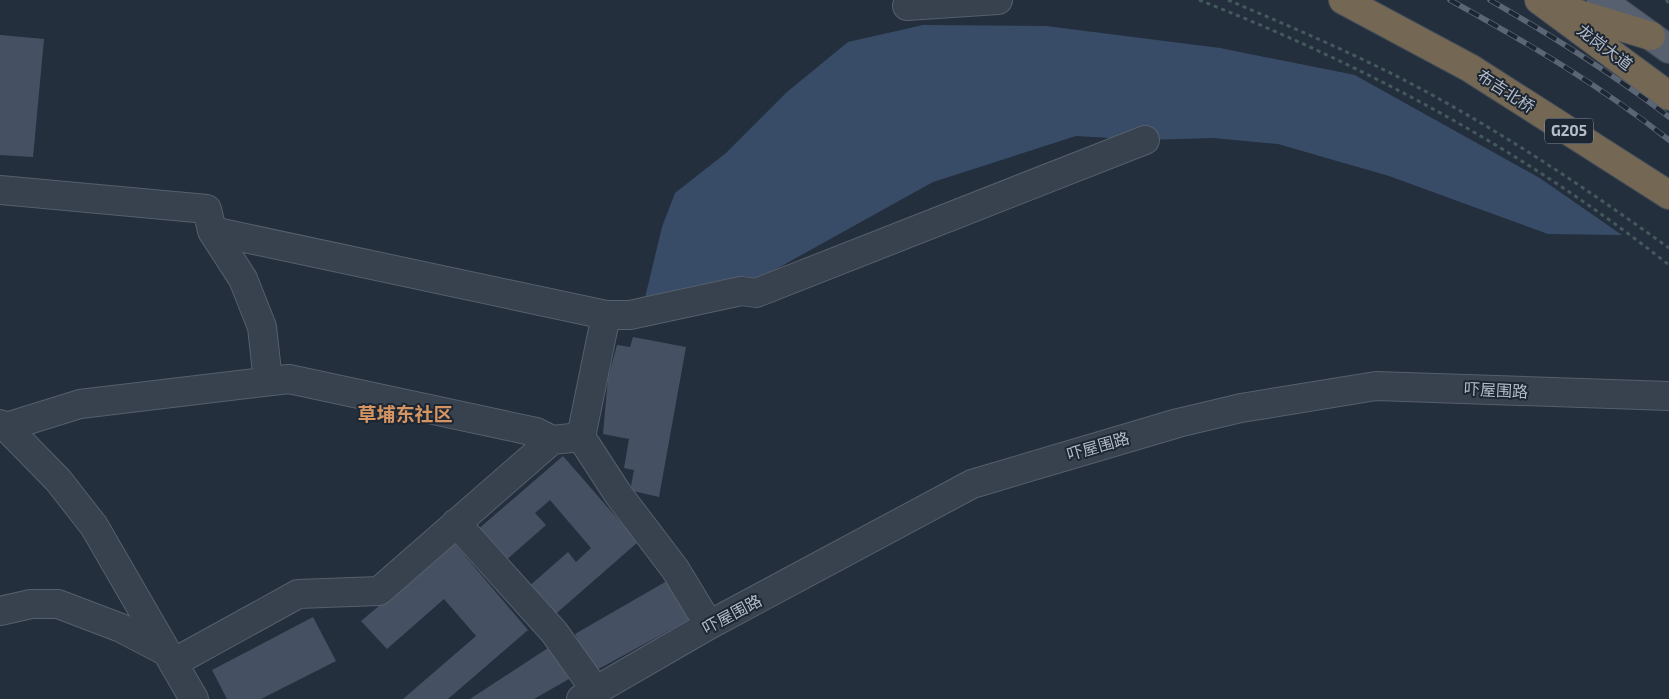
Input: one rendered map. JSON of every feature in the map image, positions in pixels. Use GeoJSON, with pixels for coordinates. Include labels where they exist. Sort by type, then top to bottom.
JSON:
{"type":"FeatureCollection","features":[{"type":"Feature","properties":{"kind":"highway","name":"布吉北桥"},"geometry":{"type":"LineString","coordinates":[[1343,0],[1470,68],[1669,195]]}},
{"type":"Feature","properties":{"kind":"highway"},"geometry":{"type":"LineString","coordinates":[[1544,2],[1660,43]]}},
{"type":"Feature","properties":{"kind":"highway","name":"龙岗大道"},"geometry":{"type":"LineString","coordinates":[[1544,2],[1669,96]]}},
{"type":"Feature","properties":{"kind":"main road"},"geometry":{"type":"LineString","coordinates":[[1601,0],[1660,43]]}},
{"type":"Feature","properties":{"kind":"street"},"geometry":{"type":"LineString","coordinates":[[907,6],[998,0]]}},
{"type":"Feature","properties":{"kind":"street"},"geometry":{"type":"LineString","coordinates":[[212,231],[606,315],[630,315],[741,291],[756,293],[1146,140]]}},
{"type":"Feature","properties":{"kind":"street"},"geometry":{"type":"LineString","coordinates":[[0,190],[207,209],[212,231],[243,279],[262,326],[268,381]]}},
{"type":"Feature","properties":{"kind":"street"},"geometry":{"type":"LineString","coordinates":[[606,315],[581,437],[618,494],[675,569],[709,625]]}},
{"type":"Feature","properties":{"kind":"street"},"geometry":{"type":"LineString","coordinates":[[194,699],[94,526],[58,480],[3,425],[80,404],[289,379],[536,432],[552,440],[581,437]]}},
{"type":"Feature","properties":{"kind":"street","name":"吓屋围路"},"geometry":{"type":"LineString","coordinates":[[588,695],[709,625],[972,484],[1178,423],[1241,408],[1376,386],[1669,396]]}},
{"type":"Feature","properties":{"kind":"street"},"geometry":{"type":"LineString","coordinates":[[169,657],[298,594],[379,591],[552,440]]}},
{"type":"Feature","properties":{"kind":"street"},"geometry":{"type":"LineString","coordinates":[[456,523],[554,632],[588,695]]}},
{"type":"Feature","properties":{"kind":"street"},"geometry":{"type":"LineString","coordinates":[[0,611],[31,604],[58,604],[121,628],[169,657]]}},
{"type":"Feature","properties":{"kind":"path"},"geometry":{"type":"LineString","coordinates":[[1199,0],[1306,45],[1494,144],[1626,232],[1669,265]]}},
{"type":"Feature","properties":{"kind":"path"},"geometry":{"type":"LineString","coordinates":[[1228,0],[1356,56],[1450,105],[1572,180],[1669,248]]}},
{"type":"Feature","properties":{"kind":"water"},"geometry":{"type":"Polygon","coordinates":[[[923,25],[1046,26],[1220,48],[1355,75],[1540,178],[1622,235],[1548,234],[1389,176],[1278,144],[1213,138],[1145,140],[1076,136],[933,182],[769,273],[695,297],[645,298],[662,227],[675,193],[726,153],[787,92],[848,42],[923,25]]]}},
{"type":"Feature","properties":{"kind":"pier"},"geometry":{"type":"Polygon","coordinates":[[[1355,75],[1361,75],[1422,108],[1541,176],[1623,233],[1624,236],[1540,178],[1355,75]]]}},
{"type":"Feature","properties":{"kind":"building"},"geometry":{"type":"Polygon","coordinates":[[[0,35],[44,39],[33,157],[0,155],[0,35]]]}},
{"type":"Feature","properties":{"kind":"building"},"geometry":{"type":"Polygon","coordinates":[[[633,337],[686,347],[659,497],[633,491],[631,486],[634,470],[624,468],[629,439],[603,434],[608,378],[617,345],[630,347],[633,337]]]}},
{"type":"Feature","properties":{"kind":"building"},"geometry":{"type":"Polygon","coordinates":[[[563,456],[638,542],[551,618],[526,589],[568,552],[576,562],[591,548],[550,500],[535,513],[546,525],[503,563],[476,531],[563,456]]]}},
{"type":"Feature","properties":{"kind":"building"},"geometry":{"type":"Polygon","coordinates":[[[454,543],[528,630],[448,699],[403,699],[476,636],[444,599],[387,649],[361,621],[454,543]]]}},
{"type":"Feature","properties":{"kind":"building"},"geometry":{"type":"Polygon","coordinates":[[[672,578],[694,617],[593,672],[575,634],[672,578]]]}},
{"type":"Feature","properties":{"kind":"building"},"geometry":{"type":"Polygon","coordinates":[[[313,617],[336,661],[261,699],[227,699],[212,670],[313,617]]]}},
{"type":"Feature","properties":{"kind":"building"},"geometry":{"type":"Polygon","coordinates":[[[551,646],[569,679],[534,699],[470,699],[551,646]]]}},
{"type":"Feature","properties":{"kind":"railway"},"geometry":{"type":"LineString","coordinates":[[1450,0],[1507,32],[1590,83],[1669,140]]}},
{"type":"Feature","properties":{"kind":"railway"},"geometry":{"type":"LineString","coordinates":[[1490,0],[1626,85],[1669,117]]}},
{"type":"Feature","properties":{"kind":"district","name":"草埔东社区"},"geometry":{"type":"Point","coordinates":[405,414]}}]}
